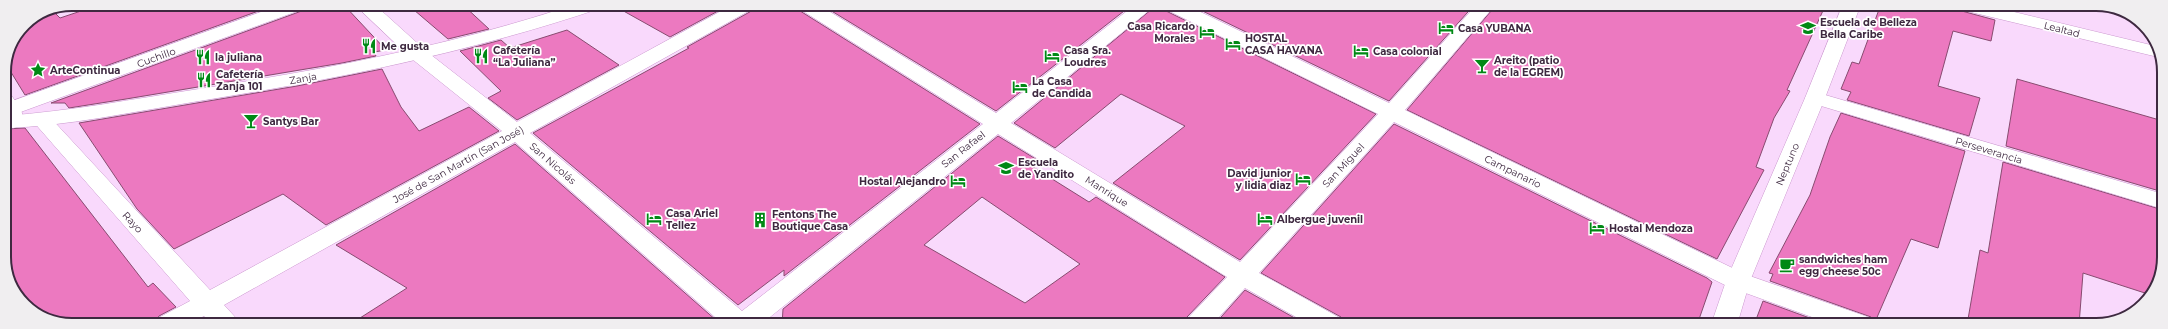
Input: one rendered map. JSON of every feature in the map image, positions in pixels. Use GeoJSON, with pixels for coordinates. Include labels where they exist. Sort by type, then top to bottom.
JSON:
{"type":"FeatureCollection","features":[{"type":"Feature","properties":{"kind":"street","name":"Cuchillo"},"geometry":{"type":"LineString","coordinates":[[11,112],[281,11]]}},
{"type":"Feature","properties":{"kind":"street","name":"San Nicolás"},"geometry":{"type":"LineString","coordinates":[[371,11],[419,55],[516,132],[734,318]]}},
{"type":"Feature","properties":{"kind":"street","name":"Zanja"},"geometry":{"type":"LineString","coordinates":[[11,114],[41,119],[279,82],[419,55],[540,23],[575,11]]}},
{"type":"Feature","properties":{"kind":"street","name":"José de San Martín (San José)"},"geometry":{"type":"LineString","coordinates":[[180,318],[735,11]]}},
{"type":"Feature","properties":{"kind":"street","name":"Manrique"},"geometry":{"type":"LineString","coordinates":[[815,11],[1242,275],[1319,318]]}},
{"type":"Feature","properties":{"kind":"street","name":"San Rafael"},"geometry":{"type":"LineString","coordinates":[[751,318],[1139,11]]}},
{"type":"Feature","properties":{"kind":"street","name":"Campanario"},"geometry":{"type":"LineString","coordinates":[[1183,11],[1738,281],[1842,318]]}},
{"type":"Feature","properties":{"kind":"street","name":"San Miguel"},"geometry":{"type":"LineString","coordinates":[[1203,318],[1392,112],[1481,11]]}},
{"type":"Feature","properties":{"kind":"street","name":"Neptuno"},"geometry":{"type":"LineString","coordinates":[[1726,318],[1738,281],[1815,98],[1849,11]]}},
{"type":"Feature","properties":{"kind":"street","name":"Lealtad"},"geometry":{"type":"LineString","coordinates":[[1992,11],[2153,52]]}},
{"type":"Feature","properties":{"kind":"street","name":"Perseverancia"},"geometry":{"type":"LineString","coordinates":[[1815,98],[2157,200]]}},
{"type":"Feature","properties":{"kind":"street","name":"Rayo"},"geometry":{"type":"LineString","coordinates":[[41,119],[205,304],[220,318]]}},
{"type":"Feature","properties":{"kind":"building"},"geometry":{"type":"Polygon","coordinates":[[[81,11],[259,11],[25,95],[11,72],[12,60],[21,38],[38,21],[56,14],[60,18],[81,11]]]}},
{"type":"Feature","properties":{"kind":"building"},"geometry":{"type":"Polygon","coordinates":[[[302,11],[350,11],[386,50],[374,52],[376,56],[342,63],[126,99],[69,108],[65,103],[51,103],[302,11]]]}},
{"type":"Feature","properties":{"kind":"building"},"geometry":{"type":"Polygon","coordinates":[[[415,11],[470,11],[489,29],[448,39],[415,11]]]}},
{"type":"Feature","properties":{"kind":"building"},"geometry":{"type":"Polygon","coordinates":[[[624,11],[718,11],[670,37],[624,11]]]}},
{"type":"Feature","properties":{"kind":"building"},"geometry":{"type":"Polygon","coordinates":[[[751,11],[800,11],[980,124],[784,276],[784,270],[738,305],[533,133],[689,48],[687,47],[751,11]]]}},
{"type":"Feature","properties":{"kind":"building"},"geometry":{"type":"Polygon","coordinates":[[[832,11],[1124,11],[996,111],[832,11]]]}},
{"type":"Feature","properties":{"kind":"building"},"geometry":{"type":"Polygon","coordinates":[[[1150,11],[1166,11],[1376,114],[1240,260],[1113,183],[1185,126],[1121,94],[1055,148],[1014,123],[1150,11]]]}},
{"type":"Feature","properties":{"kind":"building"},"geometry":{"type":"Polygon","coordinates":[[[1203,11],[1469,11],[1389,101],[1203,11]]]}},
{"type":"Feature","properties":{"kind":"building"},"geometry":{"type":"Polygon","coordinates":[[[1491,11],[1823,11],[1787,90],[1790,91],[1774,118],[1756,167],[1764,170],[1717,259],[1407,110],[1491,11]]]}},
{"type":"Feature","properties":{"kind":"building"},"geometry":{"type":"Polygon","coordinates":[[[1878,11],[1962,11],[1995,20],[1991,41],[1953,31],[1938,86],[1980,98],[1969,136],[1847,100],[1851,92],[1841,89],[1852,62],[1859,64],[1878,11]]]}},
{"type":"Feature","properties":{"kind":"building"},"geometry":{"type":"Polygon","coordinates":[[[567,30],[619,65],[517,120],[488,98],[501,91],[460,51],[501,40],[510,48],[567,30]]]}},
{"type":"Feature","properties":{"kind":"building"},"geometry":{"type":"Polygon","coordinates":[[[382,69],[401,107],[419,131],[469,107],[499,131],[326,225],[283,194],[174,249],[137,209],[79,123],[297,86],[382,69]]]}},
{"type":"Feature","properties":{"kind":"building"},"geometry":{"type":"Polygon","coordinates":[[[2017,79],[2157,119],[2157,190],[2006,146],[2017,79]]]}},
{"type":"Feature","properties":{"kind":"building"},"geometry":{"type":"Polygon","coordinates":[[[1841,113],[1965,151],[1938,248],[1911,239],[1877,318],[1872,318],[1770,281],[1773,274],[1769,273],[1810,195],[1830,137],[1841,113]]]}},
{"type":"Feature","properties":{"kind":"building"},"geometry":{"type":"Polygon","coordinates":[[[1394,124],[1707,278],[1712,282],[1699,318],[1342,318],[1261,273],[1394,124]]]}},
{"type":"Feature","properties":{"kind":"building"},"geometry":{"type":"Polygon","coordinates":[[[25,128],[148,287],[153,283],[176,307],[158,318],[72,318],[57,316],[45,312],[29,300],[19,287],[12,269],[11,129],[25,128]]]}},
{"type":"Feature","properties":{"kind":"building"},"geometry":{"type":"Polygon","coordinates":[[[998,136],[1039,161],[1033,167],[1089,202],[1096,197],[1225,277],[1186,318],[782,318],[783,309],[998,136]],[[982,197],[924,245],[1025,303],[1080,264],[982,197]]]}},
{"type":"Feature","properties":{"kind":"building"},"geometry":{"type":"Polygon","coordinates":[[[515,144],[714,318],[360,318],[407,288],[336,245],[515,144]]]}},
{"type":"Feature","properties":{"kind":"building"},"geometry":{"type":"Polygon","coordinates":[[[2003,162],[2157,208],[2157,257],[2154,276],[2149,287],[2145,293],[2083,273],[2080,318],[1968,318],[1980,250],[1988,253],[2003,162]]]}},
{"type":"Feature","properties":{"kind":"building"},"geometry":{"type":"Polygon","coordinates":[[[1245,290],[1295,318],[1220,318],[1245,290]]]}},
{"type":"Feature","properties":{"kind":"building"},"geometry":{"type":"Polygon","coordinates":[[[1763,301],[1810,318],[1757,318],[1763,301]]]}},
{"type":"Feature","properties":{"kind":"place","name":"Casa YUBANA"},"geometry":{"type":"Point","coordinates":[1446,28]}},
{"type":"Feature","properties":{"kind":"place","name":"Escuela de Belleza Bella Caribe"},"geometry":{"type":"Point","coordinates":[1808,28]}},
{"type":"Feature","properties":{"kind":"place","name":"Casa Ricardo Morales"},"geometry":{"type":"Point","coordinates":[1207,32]}},
{"type":"Feature","properties":{"kind":"place","name":"HOSTAL CASA HAVANA"},"geometry":{"type":"Point","coordinates":[1233,44]}},
{"type":"Feature","properties":{"kind":"place","name":"Me gusta"},"geometry":{"type":"Point","coordinates":[369,46]}},
{"type":"Feature","properties":{"kind":"place","name":"Casa colonial"},"geometry":{"type":"Point","coordinates":[1361,51]}},
{"type":"Feature","properties":{"kind":"place","name":"Cafetería “La Juliana”"},"geometry":{"type":"Point","coordinates":[481,56]}},
{"type":"Feature","properties":{"kind":"place","name":"Casa Sra. Loudres"},"geometry":{"type":"Point","coordinates":[1052,56]}},
{"type":"Feature","properties":{"kind":"place","name":"la juliana"},"geometry":{"type":"Point","coordinates":[203,57]}},
{"type":"Feature","properties":{"kind":"place","name":"Areito (patio de la EGREM)"},"geometry":{"type":"Point","coordinates":[1482,66]}},
{"type":"Feature","properties":{"kind":"place","name":"ArteContinua"},"geometry":{"type":"Point","coordinates":[38,70]}},
{"type":"Feature","properties":{"kind":"place","name":"Cafetería Zanja 101"},"geometry":{"type":"Point","coordinates":[204,80]}},
{"type":"Feature","properties":{"kind":"place","name":"La Casa de Candida"},"geometry":{"type":"Point","coordinates":[1020,87]}},
{"type":"Feature","properties":{"kind":"place","name":"Santys Bar"},"geometry":{"type":"Point","coordinates":[251,121]}},
{"type":"Feature","properties":{"kind":"place","name":"Escuela de Yandito"},"geometry":{"type":"Point","coordinates":[1006,168]}},
{"type":"Feature","properties":{"kind":"place","name":"David junior y lidia diaz"},"geometry":{"type":"Point","coordinates":[1303,179]}},
{"type":"Feature","properties":{"kind":"place","name":"Hostal Alejandro"},"geometry":{"type":"Point","coordinates":[958,181]}},
{"type":"Feature","properties":{"kind":"place","name":"Casa Ariel Tellez"},"geometry":{"type":"Point","coordinates":[654,219]}},
{"type":"Feature","properties":{"kind":"place","name":"Albergue juvenil"},"geometry":{"type":"Point","coordinates":[1265,219]}},
{"type":"Feature","properties":{"kind":"place","name":"Fentons The Boutique Casa"},"geometry":{"type":"Point","coordinates":[760,220]}},
{"type":"Feature","properties":{"kind":"place","name":"Hostal Mendoza"},"geometry":{"type":"Point","coordinates":[1597,228]}},
{"type":"Feature","properties":{"kind":"place","name":"sandwiches ham egg cheese 50c"},"geometry":{"type":"Point","coordinates":[1787,265]}}]}
